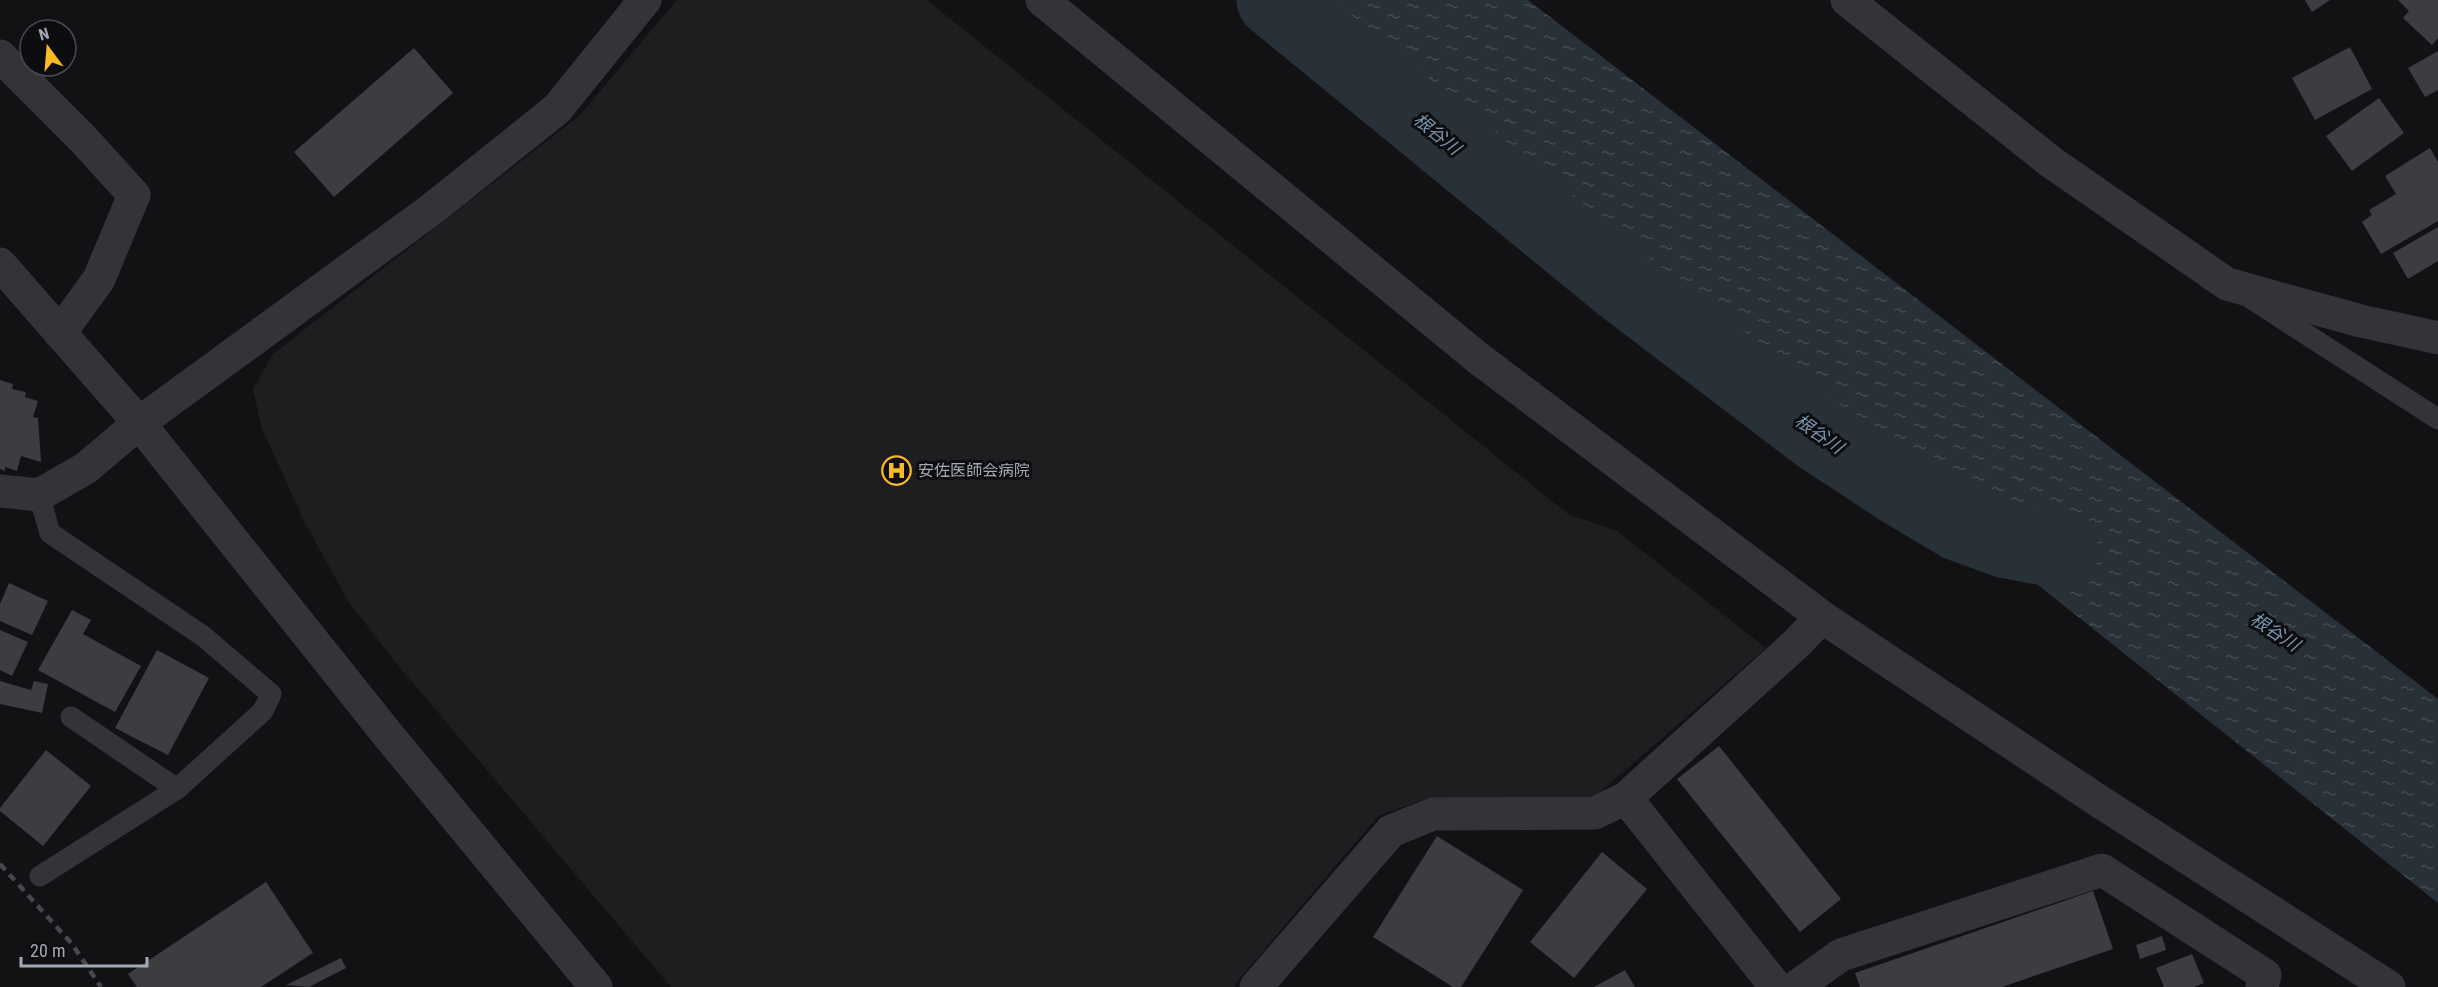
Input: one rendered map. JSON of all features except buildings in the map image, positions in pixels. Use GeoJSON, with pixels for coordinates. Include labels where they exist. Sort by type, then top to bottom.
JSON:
{"type":"FeatureCollection","features":[{"type":"Feature","properties":{"kind":"street"},"geometry":{"type":"LineString","coordinates":[[0,491],[39,495],[86,468],[139,423],[432,208],[557,109],[645,0]]}},
{"type":"Feature","properties":{"kind":"street"},"geometry":{"type":"LineString","coordinates":[[1042,0],[1478,358],[1822,617],[2105,805],[2389,987]]}},
{"type":"Feature","properties":{"kind":"street"},"geometry":{"type":"LineString","coordinates":[[1847,0],[2051,162],[2227,284],[2361,321],[2438,338]]}},
{"type":"Feature","properties":{"kind":"street"},"geometry":{"type":"LineString","coordinates":[[0,56],[83,139],[134,195],[99,279],[60,333]]}},
{"type":"Feature","properties":{"kind":"street"},"geometry":{"type":"LineString","coordinates":[[0,264],[139,423],[387,735],[596,987]]}},
{"type":"Feature","properties":{"kind":"street"},"geometry":{"type":"LineString","coordinates":[[1256,987],[1391,831],[1433,814],[1595,813],[1626,798],[1796,644],[1822,617]]}},
{"type":"Feature","properties":{"kind":"street"},"geometry":{"type":"LineString","coordinates":[[1626,798],[1776,987]]}},
{"type":"Feature","properties":{"kind":"street"},"geometry":{"type":"LineString","coordinates":[[1796,987],[1841,956],[2102,870],[2265,975],[2262,987]]}},
{"type":"Feature","properties":{"kind":"lane"},"geometry":{"type":"LineString","coordinates":[[2227,284],[2438,419]]}},
{"type":"Feature","properties":{"kind":"lane"},"geometry":{"type":"LineString","coordinates":[[39,495],[50,533],[203,636],[271,694],[263,711],[177,789],[40,876]]}},
{"type":"Feature","properties":{"kind":"lane"},"geometry":{"type":"LineString","coordinates":[[71,717],[177,789]]}},
{"type":"Feature","properties":{"kind":"shaded area","name":"安佐医師会病院"},"geometry":{"type":"Polygon","coordinates":[[[677,0],[927,0],[1568,514],[1617,531],[1766,648],[1592,799],[1428,798],[1378,816],[1235,987],[671,987],[396,663],[348,601],[304,521],[261,426],[253,389],[273,354],[579,116],[677,0]]]}},
{"type":"Feature","properties":{"kind":"water"},"geometry":{"type":"Polygon","coordinates":[[[1302,0],[1528,0],[2438,699],[2438,903],[1302,0]]]}},
{"type":"Feature","properties":{"kind":"waterway","name":"根谷川"},"geometry":{"type":"LineString","coordinates":[[1274,0],[1623,286],[1819,435],[1901,489],[1960,524],[2007,541],[2061,551]]}},
{"type":"Feature","properties":{"kind":"railway"},"geometry":{"type":"LineString","coordinates":[[0,864],[72,944],[101,987]]}},
{"type":"Feature","properties":{"kind":"place","name":"安佐医師会病院"},"geometry":{"type":"Point","coordinates":[897,470]}}]}
